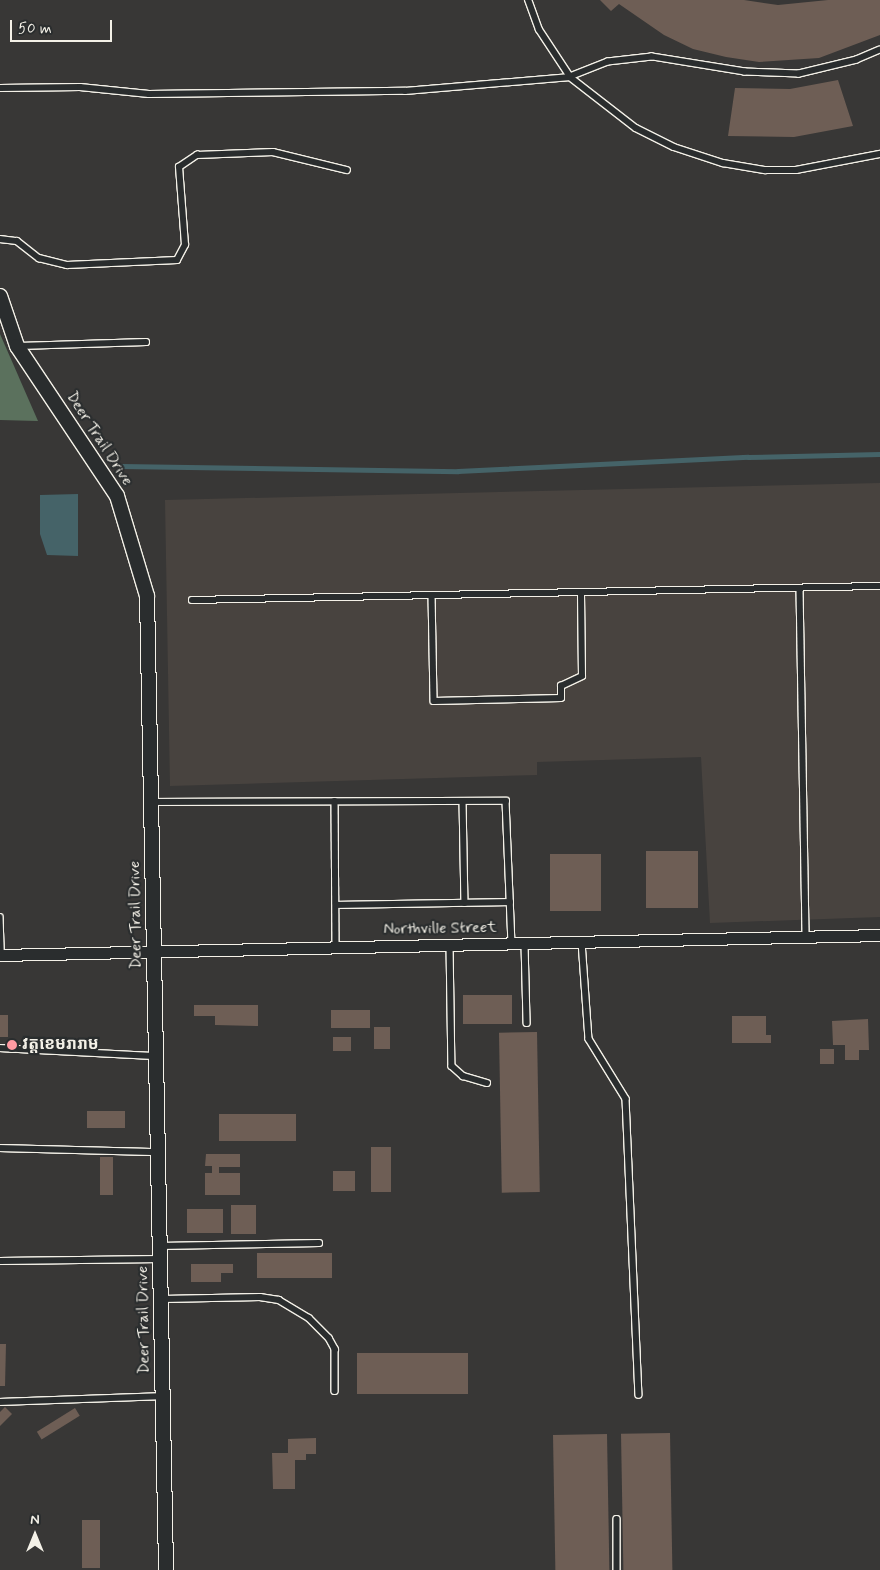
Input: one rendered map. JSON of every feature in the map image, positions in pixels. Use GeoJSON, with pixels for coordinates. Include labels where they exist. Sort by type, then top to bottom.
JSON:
{"type":"FeatureCollection","features":[{"type":"Feature","properties":{"kind":"street","name":"Deer Trail Drive"},"geometry":{"type":"LineString","coordinates":[[0,296],[17,346],[117,496],[147,596],[155,953],[155,1056],[160,1152],[160,1252],[163,1299],[166,1570]]}},
{"type":"Feature","properties":{"kind":"street","name":"Northville Street"},"geometry":{"type":"LineString","coordinates":[[1,955],[155,953],[880,935]]}},
{"type":"Feature","properties":{"kind":"lane"},"geometry":{"type":"LineString","coordinates":[[528,0],[539,30],[570,77],[636,128],[674,147],[723,163],[765,170],[796,170],[845,163],[880,154]]}},
{"type":"Feature","properties":{"kind":"lane"},"geometry":{"type":"LineString","coordinates":[[0,88],[80,88],[149,94],[405,91],[570,77],[608,62],[652,56],[745,72],[799,74],[858,60],[880,50]]}},
{"type":"Feature","properties":{"kind":"lane"},"geometry":{"type":"LineString","coordinates":[[0,239],[17,241],[39,258],[67,265],[177,260],[185,245],[179,167],[197,154],[274,152],[347,170]]}},
{"type":"Feature","properties":{"kind":"lane"},"geometry":{"type":"LineString","coordinates":[[17,346],[146,342]]}},
{"type":"Feature","properties":{"kind":"lane"},"geometry":{"type":"LineString","coordinates":[[192,600],[800,590],[880,586]]}},
{"type":"Feature","properties":{"kind":"lane"},"geometry":{"type":"LineString","coordinates":[[800,590],[806,936]]}},
{"type":"Feature","properties":{"kind":"lane"},"geometry":{"type":"LineString","coordinates":[[432,595],[434,701],[561,698],[561,686],[582,676],[580,594]]}},
{"type":"Feature","properties":{"kind":"lane"},"geometry":{"type":"LineString","coordinates":[[335,801],[336,948]]}},
{"type":"Feature","properties":{"kind":"lane"},"geometry":{"type":"LineString","coordinates":[[463,801],[466,903]]}},
{"type":"Feature","properties":{"kind":"lane"},"geometry":{"type":"LineString","coordinates":[[152,802],[506,801],[512,944]]}},
{"type":"Feature","properties":{"kind":"lane"},"geometry":{"type":"LineString","coordinates":[[336,905],[510,902]]}},
{"type":"Feature","properties":{"kind":"lane"},"geometry":{"type":"LineString","coordinates":[[0,917],[1,955]]}},
{"type":"Feature","properties":{"kind":"lane"},"geometry":{"type":"LineString","coordinates":[[582,942],[589,1039],[626,1099],[639,1395]]}},
{"type":"Feature","properties":{"kind":"lane"},"geometry":{"type":"LineString","coordinates":[[525,944],[527,1023]]}},
{"type":"Feature","properties":{"kind":"lane"},"geometry":{"type":"LineString","coordinates":[[450,945],[452,1066],[463,1076],[487,1083]]}},
{"type":"Feature","properties":{"kind":"lane"},"geometry":{"type":"LineString","coordinates":[[0,1048],[155,1056]]}},
{"type":"Feature","properties":{"kind":"lane"},"geometry":{"type":"LineString","coordinates":[[0,1148],[160,1152]]}},
{"type":"Feature","properties":{"kind":"lane"},"geometry":{"type":"LineString","coordinates":[[0,1261],[319,1243]]}},
{"type":"Feature","properties":{"kind":"lane"},"geometry":{"type":"LineString","coordinates":[[163,1299],[260,1297],[279,1300],[308,1318],[329,1338],[336,1349],[336,1390]]}},
{"type":"Feature","properties":{"kind":"lane"},"geometry":{"type":"LineString","coordinates":[[0,1402],[163,1396]]}},
{"type":"Feature","properties":{"kind":"lane"},"geometry":{"type":"LineString","coordinates":[[617,1519],[617,1570]]}},
{"type":"Feature","properties":{"kind":"shaded area"},"geometry":{"type":"Polygon","coordinates":[[[880,483],[880,917],[710,923],[701,757],[537,762],[537,775],[170,786],[165,500],[880,483]]]}},
{"type":"Feature","properties":{"kind":"green space"},"geometry":{"type":"Polygon","coordinates":[[[0,334],[38,421],[0,420],[0,334]]]}},
{"type":"Feature","properties":{"kind":"water"},"geometry":{"type":"Polygon","coordinates":[[[78,494],[78,556],[47,555],[40,534],[40,495],[78,494]]]}},
{"type":"Feature","properties":{"kind":"building"},"geometry":{"type":"Polygon","coordinates":[[[600,0],[744,0],[778,5],[828,0],[880,0],[880,35],[819,58],[759,62],[693,49],[664,35],[619,4],[611,11],[600,0]]]}},
{"type":"Feature","properties":{"kind":"building"},"geometry":{"type":"Polygon","coordinates":[[[838,80],[853,126],[794,137],[728,136],[735,88],[790,89],[838,80]]]}},
{"type":"Feature","properties":{"kind":"building"},"geometry":{"type":"Polygon","coordinates":[[[646,851],[698,851],[698,908],[646,908],[646,851]]]}},
{"type":"Feature","properties":{"kind":"building"},"geometry":{"type":"Polygon","coordinates":[[[550,854],[601,854],[601,911],[550,911],[550,854]]]}},
{"type":"Feature","properties":{"kind":"building"},"geometry":{"type":"Polygon","coordinates":[[[463,995],[512,995],[512,1024],[463,1024],[463,995]]]}},
{"type":"Feature","properties":{"kind":"building"},"geometry":{"type":"Polygon","coordinates":[[[194,1005],[258,1005],[258,1026],[215,1025],[215,1016],[194,1016],[194,1005]]]}},
{"type":"Feature","properties":{"kind":"building"},"geometry":{"type":"Polygon","coordinates":[[[331,1010],[370,1010],[370,1028],[331,1028],[331,1010]]]}},
{"type":"Feature","properties":{"kind":"building"},"geometry":{"type":"Polygon","coordinates":[[[0,1015],[8,1015],[8,1037],[0,1037],[0,1015]]]}},
{"type":"Feature","properties":{"kind":"building"},"geometry":{"type":"Polygon","coordinates":[[[732,1016],[766,1016],[766,1035],[771,1035],[771,1043],[732,1043],[732,1016]]]}},
{"type":"Feature","properties":{"kind":"building"},"geometry":{"type":"Polygon","coordinates":[[[868,1019],[869,1050],[859,1050],[859,1060],[845,1060],[845,1045],[833,1045],[832,1021],[868,1019]]]}},
{"type":"Feature","properties":{"kind":"building"},"geometry":{"type":"Polygon","coordinates":[[[374,1027],[390,1027],[390,1049],[374,1049],[374,1027]]]}},
{"type":"Feature","properties":{"kind":"building"},"geometry":{"type":"Polygon","coordinates":[[[537,1032],[540,1192],[502,1193],[499,1033],[537,1032]]]}},
{"type":"Feature","properties":{"kind":"building"},"geometry":{"type":"Polygon","coordinates":[[[333,1037],[351,1037],[351,1051],[333,1051],[333,1037]]]}},
{"type":"Feature","properties":{"kind":"building"},"geometry":{"type":"Polygon","coordinates":[[[820,1049],[834,1049],[834,1064],[820,1064],[820,1049]]]}},
{"type":"Feature","properties":{"kind":"building"},"geometry":{"type":"Polygon","coordinates":[[[87,1111],[125,1111],[125,1128],[87,1128],[87,1111]]]}},
{"type":"Feature","properties":{"kind":"building"},"geometry":{"type":"Polygon","coordinates":[[[219,1114],[296,1114],[296,1141],[219,1141],[219,1114]]]}},
{"type":"Feature","properties":{"kind":"building"},"geometry":{"type":"Polygon","coordinates":[[[371,1147],[391,1147],[391,1192],[371,1192],[371,1147]]]}},
{"type":"Feature","properties":{"kind":"building"},"geometry":{"type":"Polygon","coordinates":[[[206,1154],[240,1154],[240,1167],[219,1167],[219,1173],[240,1173],[240,1195],[205,1195],[205,1173],[212,1173],[212,1166],[205,1166],[206,1154]]]}},
{"type":"Feature","properties":{"kind":"building"},"geometry":{"type":"Polygon","coordinates":[[[100,1157],[113,1157],[113,1195],[100,1195],[100,1157]]]}},
{"type":"Feature","properties":{"kind":"building"},"geometry":{"type":"Polygon","coordinates":[[[333,1171],[355,1171],[355,1191],[333,1191],[333,1171]]]}},
{"type":"Feature","properties":{"kind":"building"},"geometry":{"type":"Polygon","coordinates":[[[231,1205],[256,1205],[256,1234],[231,1234],[231,1205]]]}},
{"type":"Feature","properties":{"kind":"building"},"geometry":{"type":"Polygon","coordinates":[[[187,1209],[223,1209],[223,1233],[187,1233],[187,1209]]]}},
{"type":"Feature","properties":{"kind":"building"},"geometry":{"type":"Polygon","coordinates":[[[257,1253],[332,1253],[332,1278],[257,1278],[257,1253]]]}},
{"type":"Feature","properties":{"kind":"building"},"geometry":{"type":"Polygon","coordinates":[[[191,1264],[233,1264],[233,1273],[221,1273],[221,1282],[191,1282],[191,1264]]]}},
{"type":"Feature","properties":{"kind":"building"},"geometry":{"type":"Polygon","coordinates":[[[0,1344],[6,1344],[5,1386],[0,1386],[0,1344]]]}},
{"type":"Feature","properties":{"kind":"building"},"geometry":{"type":"Polygon","coordinates":[[[357,1353],[468,1353],[468,1394],[357,1394],[357,1353]]]}},
{"type":"Feature","properties":{"kind":"building"},"geometry":{"type":"Polygon","coordinates":[[[5,1407],[12,1414],[0,1426],[0,1412],[5,1407]]]}},
{"type":"Feature","properties":{"kind":"building"},"geometry":{"type":"Polygon","coordinates":[[[75,1408],[80,1416],[42,1439],[37,1432],[75,1408]]]}},
{"type":"Feature","properties":{"kind":"building"},"geometry":{"type":"Polygon","coordinates":[[[670,1433],[672,1570],[623,1570],[621,1434],[670,1433]]]}},
{"type":"Feature","properties":{"kind":"building"},"geometry":{"type":"Polygon","coordinates":[[[607,1434],[609,1570],[555,1570],[553,1435],[607,1434]]]}},
{"type":"Feature","properties":{"kind":"building"},"geometry":{"type":"Polygon","coordinates":[[[316,1438],[316,1454],[306,1454],[306,1460],[295,1460],[295,1489],[273,1489],[272,1453],[288,1453],[288,1439],[316,1438]]]}},
{"type":"Feature","properties":{"kind":"building"},"geometry":{"type":"Polygon","coordinates":[[[82,1520],[100,1520],[100,1568],[82,1568],[82,1520]]]}},
{"type":"Feature","properties":{"kind":"waterway"},"geometry":{"type":"LineString","coordinates":[[121,466],[458,471],[748,457],[880,454]]}},
{"type":"Feature","properties":{"kind":"place","name":"វត្តខេមរារាម"},"geometry":{"type":"Point","coordinates":[12,1045]}}]}
